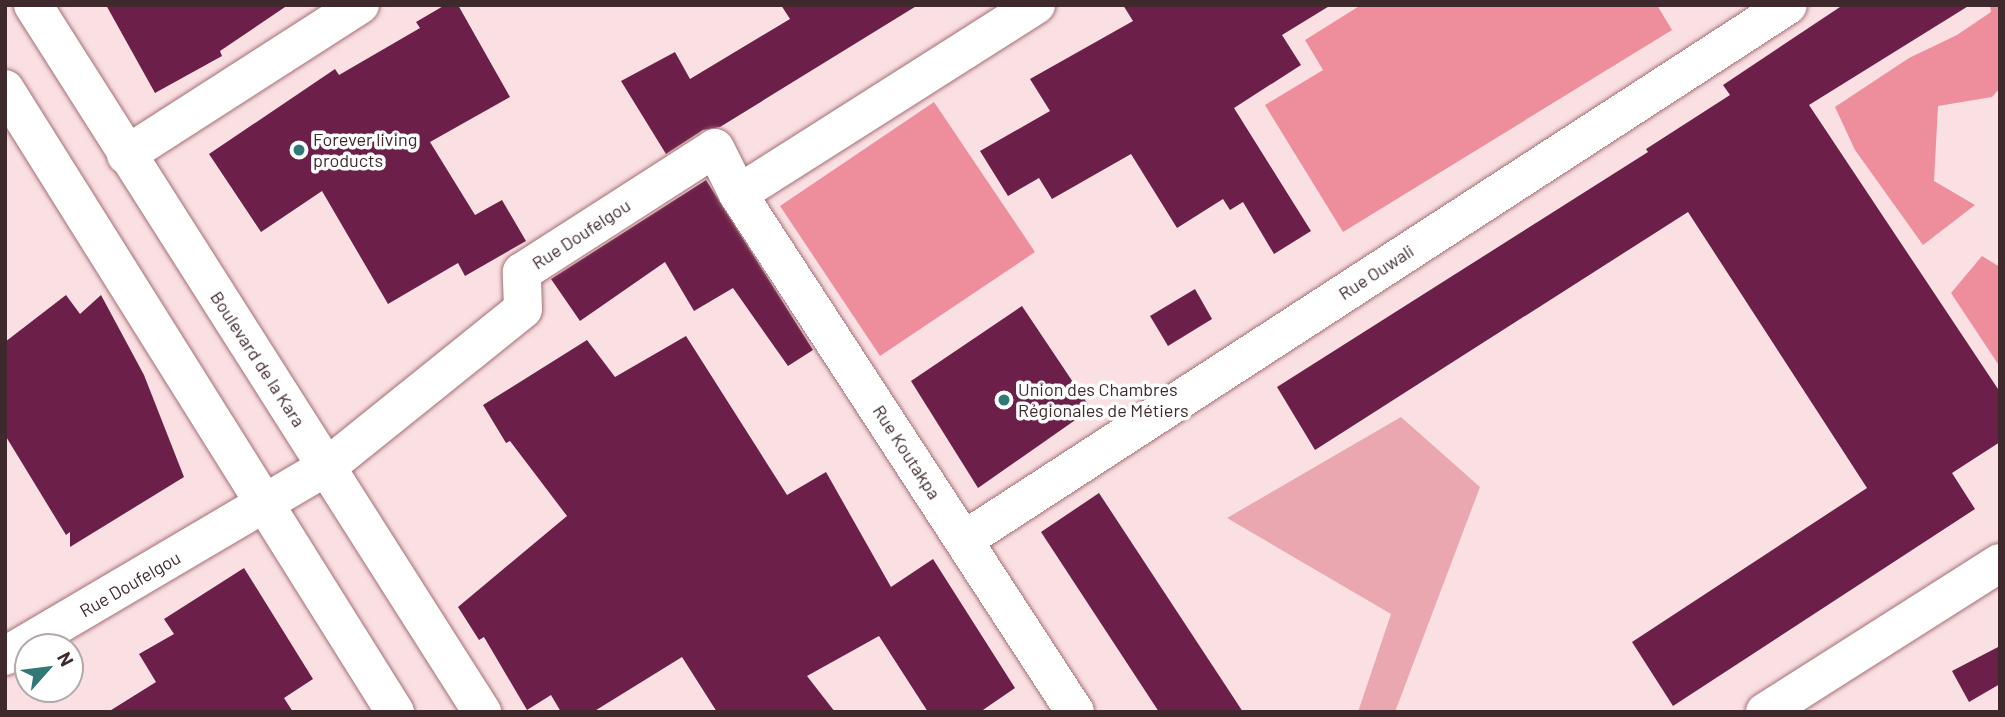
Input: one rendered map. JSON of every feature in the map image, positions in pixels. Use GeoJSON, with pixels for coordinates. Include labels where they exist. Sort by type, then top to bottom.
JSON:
{"type":"FeatureCollection","features":[{"type":"Feature","properties":{"kind":"street","name":"Boulevard de la Kara"},"geometry":{"type":"LineString","coordinates":[[33,5],[482,712]]}},
{"type":"Feature","properties":{"kind":"street"},"geometry":{"type":"LineString","coordinates":[[126,155],[360,5]]}},
{"type":"Feature","properties":{"kind":"street"},"geometry":{"type":"LineString","coordinates":[[738,194],[1036,5]]}},
{"type":"Feature","properties":{"kind":"street","name":"Rue Ouwali"},"geometry":{"type":"LineString","coordinates":[[964,540],[1788,5]]}},
{"type":"Feature","properties":{"kind":"street"},"geometry":{"type":"LineString","coordinates":[[5,89],[395,712]]}},
{"type":"Feature","properties":{"kind":"street","name":"Rue Doufelgou"},"geometry":{"type":"LineString","coordinates":[[5,656],[266,505],[328,466],[523,309],[522,272],[715,148],[738,194]]}},
{"type":"Feature","properties":{"kind":"street","name":"Rue Koutakpa"},"geometry":{"type":"LineString","coordinates":[[738,194],[1074,712]]}},
{"type":"Feature","properties":{"kind":"street"},"geometry":{"type":"LineString","coordinates":[[1765,712],[2000,562]]}},
{"type":"Feature","properties":{"kind":"shaded area"},"geometry":{"type":"Polygon","coordinates":[[[1361,5],[1657,5],[1672,30],[1343,232],[1265,105],[1323,70],[1305,40],[1361,5]]]}},
{"type":"Feature","properties":{"kind":"shaded area"},"geometry":{"type":"Polygon","coordinates":[[[1990,5],[2000,5],[2000,88],[1992,97],[1938,106],[1934,181],[1975,205],[1923,245],[1855,150],[1835,107],[1909,58],[1957,35],[1991,12],[1990,5]]]}},
{"type":"Feature","properties":{"kind":"shaded area"},"geometry":{"type":"Polygon","coordinates":[[[934,102],[1035,252],[880,356],[780,206],[934,102]]]}},
{"type":"Feature","properties":{"kind":"shaded area"},"geometry":{"type":"Polygon","coordinates":[[[1982,256],[2000,267],[2000,367],[1951,293],[1982,256]]]}},
{"type":"Feature","properties":{"kind":"shaded area"},"geometry":{"type":"Polygon","coordinates":[[[1401,417],[1480,487],[1395,712],[1358,712],[1391,614],[1227,518],[1401,417]]]}},
{"type":"Feature","properties":{"kind":"building"},"geometry":{"type":"Polygon","coordinates":[[[106,5],[288,5],[220,51],[222,56],[155,93],[106,5]]]}},
{"type":"Feature","properties":{"kind":"building"},"geometry":{"type":"Polygon","coordinates":[[[445,5],[458,5],[510,97],[430,142],[475,215],[502,200],[526,241],[465,276],[458,263],[388,304],[322,191],[261,232],[209,154],[335,69],[339,75],[420,28],[416,22],[445,5]]]}},
{"type":"Feature","properties":{"kind":"building"},"geometry":{"type":"Polygon","coordinates":[[[781,5],[918,5],[720,127],[703,130],[666,154],[621,81],[675,52],[690,79],[790,19],[781,5]]]}},
{"type":"Feature","properties":{"kind":"building"},"geometry":{"type":"Polygon","coordinates":[[[1123,5],[1331,5],[1282,35],[1301,65],[1234,108],[1311,231],[1274,254],[1243,202],[1230,210],[1223,199],[1177,228],[1131,154],[1052,199],[1039,178],[1008,196],[980,151],[1050,111],[1030,79],[1133,21],[1123,5]]]}},
{"type":"Feature","properties":{"kind":"building"},"geometry":{"type":"Polygon","coordinates":[[[1843,5],[1970,5],[1809,105],[2000,392],[2000,442],[1952,473],[1975,509],[1673,706],[1632,642],[1867,488],[1688,212],[1315,450],[1277,387],[1648,152],[1646,149],[1730,95],[1723,85],[1843,5]]]}},
{"type":"Feature","properties":{"kind":"building"},"geometry":{"type":"Polygon","coordinates":[[[706,180],[813,350],[788,366],[733,288],[694,311],[665,262],[580,321],[551,279],[706,180]]]}},
{"type":"Feature","properties":{"kind":"building"},"geometry":{"type":"Polygon","coordinates":[[[1195,289],[1212,319],[1168,346],[1150,316],[1195,289]]]}},
{"type":"Feature","properties":{"kind":"building"},"geometry":{"type":"Polygon","coordinates":[[[66,295],[80,314],[101,295],[144,375],[184,477],[70,547],[70,532],[66,535],[5,435],[5,342],[66,295]]]}},
{"type":"Feature","properties":{"kind":"building","name":"Union des Chambres Régionales de Métiers"},"geometry":{"type":"Polygon","coordinates":[[[1022,306],[1091,409],[978,488],[911,381],[1022,306]]]}},
{"type":"Feature","properties":{"kind":"building"},"geometry":{"type":"Polygon","coordinates":[[[686,336],[787,495],[826,472],[891,587],[933,559],[1015,688],[980,712],[928,712],[879,636],[807,676],[835,712],[717,712],[682,657],[593,712],[561,712],[551,695],[527,710],[484,637],[479,640],[458,607],[567,516],[510,441],[506,443],[483,405],[587,340],[615,377],[686,336]]]}},
{"type":"Feature","properties":{"kind":"building"},"geometry":{"type":"Polygon","coordinates":[[[1099,493],[1243,712],[1159,712],[1041,532],[1099,493]]]}},
{"type":"Feature","properties":{"kind":"building"},"geometry":{"type":"Polygon","coordinates":[[[244,568],[313,679],[284,698],[293,712],[108,712],[156,682],[139,654],[174,634],[164,619],[244,568]]]}},
{"type":"Feature","properties":{"kind":"building"},"geometry":{"type":"Polygon","coordinates":[[[2000,646],[2000,684],[1969,702],[1952,671],[2000,646]]]}},
{"type":"Feature","properties":{"kind":"place","name":"Forever living products"},"geometry":{"type":"Point","coordinates":[299,150]}},
{"type":"Feature","properties":{"kind":"place","name":"Union des Chambres Régionales de Métiers"},"geometry":{"type":"Point","coordinates":[1004,400]}}]}
